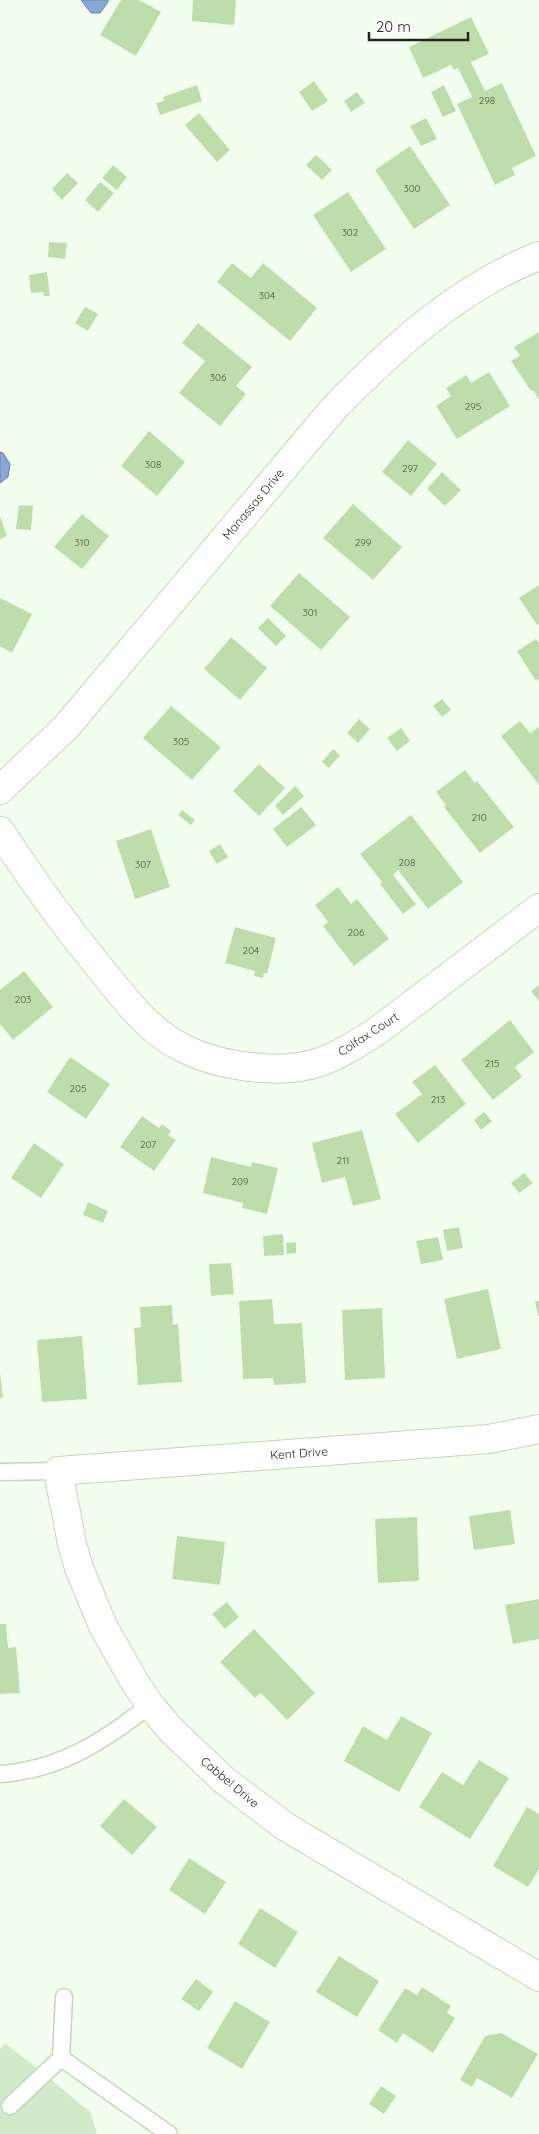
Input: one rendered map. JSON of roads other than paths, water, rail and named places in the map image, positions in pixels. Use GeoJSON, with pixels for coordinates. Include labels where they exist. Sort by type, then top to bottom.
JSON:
{"type":"FeatureCollection","features":[{"type":"Feature","properties":{"kind":"street","name":"Manassas Drive"},"geometry":{"type":"LineString","coordinates":[[0,790],[67,726],[335,407],[377,365],[422,326],[482,283],[516,265],[539,256]]}},
{"type":"Feature","properties":{"kind":"street","name":"Colfax Court"},"geometry":{"type":"LineString","coordinates":[[0,831],[28,873],[82,946],[132,1008],[154,1029],[179,1046],[208,1058],[239,1065],[271,1068],[294,1066],[319,1062],[348,1049],[377,1031],[539,908]]}},
{"type":"Feature","properties":{"kind":"street","name":"Kent Drive"},"geometry":{"type":"LineString","coordinates":[[58,1471],[488,1440],[539,1429]]}},
{"type":"Feature","properties":{"kind":"street","name":"Cabbel Drive"},"geometry":{"type":"LineString","coordinates":[[58,1471],[72,1544],[79,1568],[103,1626],[150,1705],[172,1731],[225,1781],[286,1827],[539,1977]]}},
{"type":"Feature","properties":{"kind":"lane"},"geometry":{"type":"LineString","coordinates":[[0,1472],[58,1471]]}},
{"type":"Feature","properties":{"kind":"lane"},"geometry":{"type":"LineString","coordinates":[[0,1774],[25,1772],[80,1753],[117,1731],[150,1705]]}},
{"type":"Feature","properties":{"kind":"lane"},"geometry":{"type":"LineString","coordinates":[[10,2106],[62,2058],[64,1997]]}},
{"type":"Feature","properties":{"kind":"lane"},"geometry":{"type":"LineString","coordinates":[[62,2058],[169,2134]]}},
{"type":"Feature","properties":{"kind":"water"},"geometry":{"type":"Polygon","coordinates":[[[81,0],[108,0],[108,2],[100,13],[91,13],[81,0]]]}},
{"type":"Feature","properties":{"kind":"water"},"geometry":{"type":"Polygon","coordinates":[[[0,452],[3,453],[10,464],[8,477],[0,483],[0,452]]]}}]}
